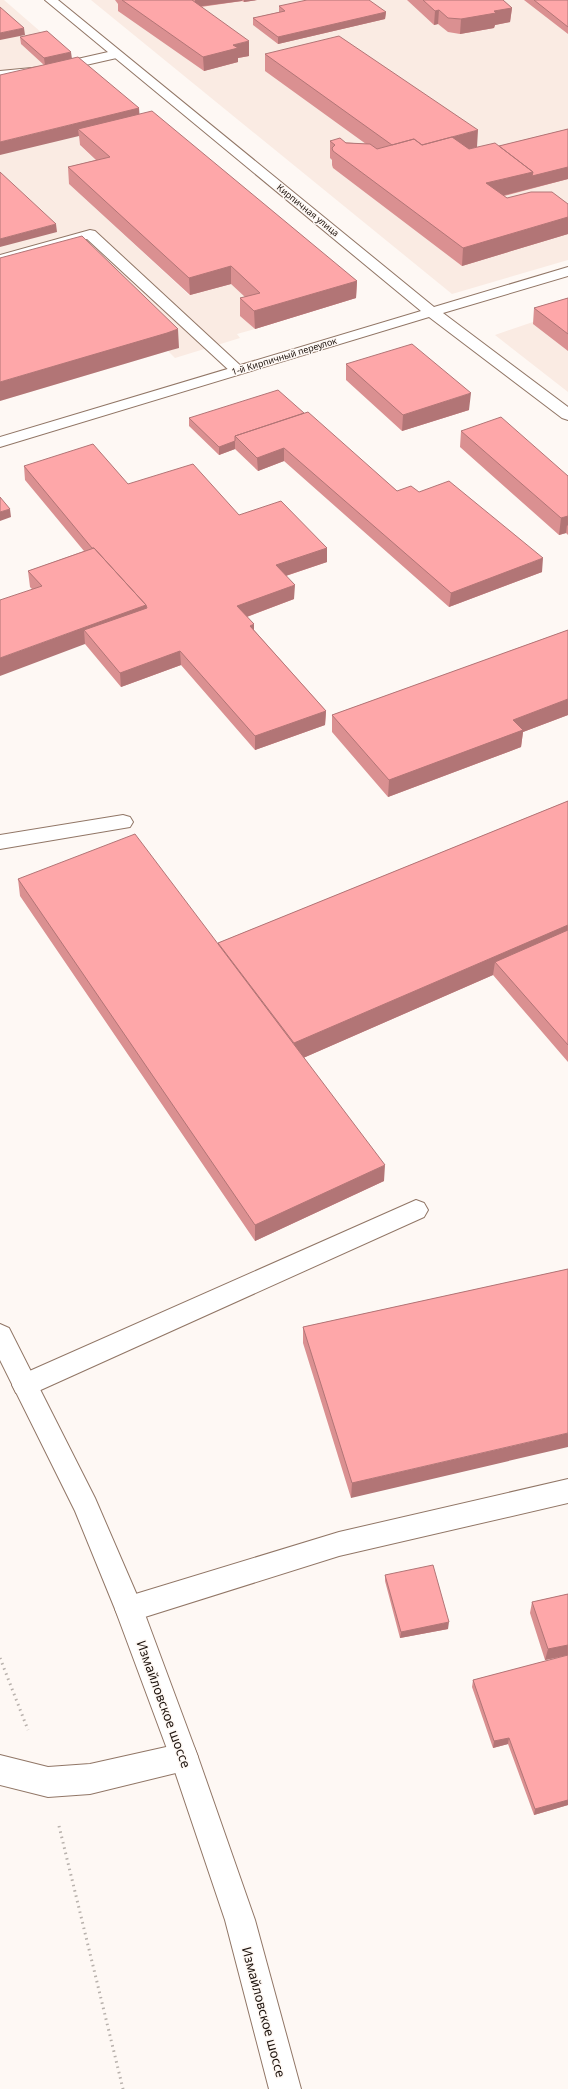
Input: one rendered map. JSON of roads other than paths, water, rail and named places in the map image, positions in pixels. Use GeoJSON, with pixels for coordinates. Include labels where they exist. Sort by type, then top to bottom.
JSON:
{"type":"FeatureCollection","features":[{"type":"Feature","properties":{"kind":"street","name":"Кирпичная улица"},"geometry":{"type":"LineString","coordinates":[[51,0],[433,313],[568,415]]}},
{"type":"Feature","properties":{"kind":"street"},"geometry":{"type":"LineString","coordinates":[[0,75],[42,71],[117,54]]}},
{"type":"Feature","properties":{"kind":"street"},"geometry":{"type":"LineString","coordinates":[[0,259],[90,234],[237,370]]}},
{"type":"Feature","properties":{"kind":"street","name":"1-й Кирпичный переулок"},"geometry":{"type":"LineString","coordinates":[[0,442],[393,323],[433,313],[568,271]]}},
{"type":"Feature","properties":{"kind":"street"},"geometry":{"type":"LineString","coordinates":[[0,842],[123,822]]}},
{"type":"Feature","properties":{"kind":"street"},"geometry":{"type":"LineString","coordinates":[[25,1385],[416,1210]]}},
{"type":"Feature","properties":{"kind":"street","name":"Измайловское шоссе"},"geometry":{"type":"LineString","coordinates":[[0,1335],[86,1507],[129,1609],[184,1757],[240,1920],[285,2089]]}},
{"type":"Feature","properties":{"kind":"street"},"geometry":{"type":"LineString","coordinates":[[129,1609],[339,1544],[568,1492]]}},
{"type":"Feature","properties":{"kind":"street"},"geometry":{"type":"LineString","coordinates":[[0,1770],[48,1782],[90,1778],[184,1757]]}}]}
